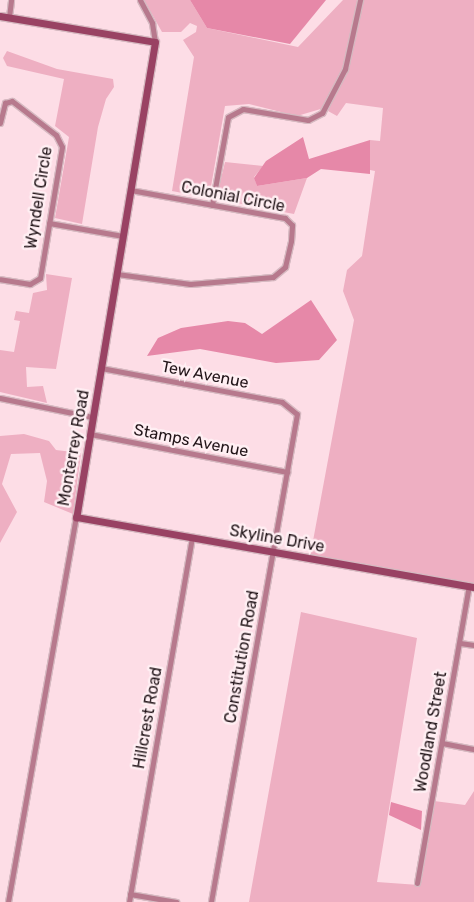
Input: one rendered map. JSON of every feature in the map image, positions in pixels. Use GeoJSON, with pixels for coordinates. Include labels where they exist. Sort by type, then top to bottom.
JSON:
{"type":"FeatureCollection","features":[{"type":"Feature","properties":{"kind":"street"},"geometry":{"type":"LineString","coordinates":[[8,17],[11,0]]}},
{"type":"Feature","properties":{"kind":"street","name":"Monterrey Road"},"geometry":{"type":"LineString","coordinates":[[8,902],[76,517],[155,42],[152,23],[140,0]]}},
{"type":"Feature","properties":{"kind":"street"},"geometry":{"type":"LineString","coordinates":[[212,205],[231,113],[243,109],[308,120],[325,110],[345,69],[360,0]]}},
{"type":"Feature","properties":{"kind":"street"},"geometry":{"type":"LineString","coordinates":[[0,16],[155,42]]}},
{"type":"Feature","properties":{"kind":"street","name":"Wyndell Circle"},"geometry":{"type":"LineString","coordinates":[[0,123],[5,103],[12,101],[61,142],[38,280],[30,284],[0,279]]}},
{"type":"Feature","properties":{"kind":"street","name":"Colonial Circle"},"geometry":{"type":"LineString","coordinates":[[117,274],[190,284],[273,277],[283,271],[292,232],[288,220],[131,190]]}},
{"type":"Feature","properties":{"kind":"street"},"geometry":{"type":"LineString","coordinates":[[49,223],[123,236]]}},
{"type":"Feature","properties":{"kind":"street","name":"Tew Avenue"},"geometry":{"type":"LineString","coordinates":[[101,368],[286,403],[297,416]]}},
{"type":"Feature","properties":{"kind":"street"},"geometry":{"type":"LineString","coordinates":[[0,398],[92,418]]}},
{"type":"Feature","properties":{"kind":"street","name":"Constitution Road"},"geometry":{"type":"LineString","coordinates":[[211,902],[297,416]]}},
{"type":"Feature","properties":{"kind":"street","name":"Stamps Avenue"},"geometry":{"type":"LineString","coordinates":[[90,434],[287,472]]}},
{"type":"Feature","properties":{"kind":"street","name":"Skyline Drive"},"geometry":{"type":"LineString","coordinates":[[76,517],[472,586]]}},
{"type":"Feature","properties":{"kind":"street","name":"Hillcrest Road"},"geometry":{"type":"LineString","coordinates":[[129,902],[192,538]]}},
{"type":"Feature","properties":{"kind":"street","name":"Woodland Street"},"geometry":{"type":"LineString","coordinates":[[417,883],[472,586]]}},
{"type":"Feature","properties":{"kind":"street"},"geometry":{"type":"LineString","coordinates":[[460,643],[474,645]]}},
{"type":"Feature","properties":{"kind":"street"},"geometry":{"type":"LineString","coordinates":[[442,743],[474,749]]}},
{"type":"Feature","properties":{"kind":"street"},"geometry":{"type":"LineString","coordinates":[[130,894],[176,902]]}},
{"type":"Feature","properties":{"kind":"shaded area"},"geometry":{"type":"Polygon","coordinates":[[[144,0],[190,0],[207,28],[298,47],[343,0],[358,0],[344,67],[324,108],[297,116],[249,104],[225,106],[209,198],[172,191],[194,57],[183,40],[196,32],[197,26],[190,23],[181,32],[162,32],[144,0]]]}},
{"type":"Feature","properties":{"kind":"shaded area"},"geometry":{"type":"Polygon","coordinates":[[[190,0],[326,0],[290,44],[207,28],[190,0]]]}},
{"type":"Feature","properties":{"kind":"shaded area"},"geometry":{"type":"Polygon","coordinates":[[[362,0],[474,0],[474,584],[310,557],[354,320],[343,291],[347,270],[362,256],[375,171],[370,170],[370,140],[380,141],[383,108],[346,103],[337,116],[328,111],[350,62],[362,0]]]}},
{"type":"Feature","properties":{"kind":"shaded area"},"geometry":{"type":"Polygon","coordinates":[[[7,51],[57,69],[113,79],[114,87],[106,99],[98,127],[82,224],[55,218],[69,137],[55,126],[64,79],[7,66],[3,58],[7,51]]]}},
{"type":"Feature","properties":{"kind":"shaded area"},"geometry":{"type":"Polygon","coordinates":[[[303,137],[309,159],[370,140],[370,174],[321,169],[307,178],[257,186],[254,178],[266,161],[303,137]]]}},
{"type":"Feature","properties":{"kind":"shaded area"},"geometry":{"type":"Polygon","coordinates":[[[225,162],[263,166],[254,177],[257,186],[307,178],[294,214],[216,199],[225,162]]]}},
{"type":"Feature","properties":{"kind":"shaded area"},"geometry":{"type":"Polygon","coordinates":[[[46,274],[72,278],[56,369],[26,367],[27,387],[43,386],[47,403],[0,392],[0,350],[14,352],[20,321],[14,320],[16,311],[29,313],[33,293],[47,290],[46,274]]]}},
{"type":"Feature","properties":{"kind":"shaded area"},"geometry":{"type":"Polygon","coordinates":[[[311,300],[337,340],[319,360],[276,363],[200,349],[147,356],[158,338],[181,328],[228,321],[245,323],[262,334],[311,300]]]}},
{"type":"Feature","properties":{"kind":"shaded area"},"geometry":{"type":"Polygon","coordinates":[[[24,434],[49,441],[56,450],[81,453],[73,514],[44,502],[47,481],[40,453],[11,454],[2,484],[17,512],[0,543],[0,436],[24,434]]]}},
{"type":"Feature","properties":{"kind":"shaded area"},"geometry":{"type":"Polygon","coordinates":[[[301,612],[417,638],[377,882],[419,885],[434,801],[465,805],[474,791],[474,902],[249,902],[301,612]]]}},
{"type":"Feature","properties":{"kind":"shaded area"},"geometry":{"type":"Polygon","coordinates":[[[391,802],[422,811],[421,830],[389,815],[391,802]]]}}]}
